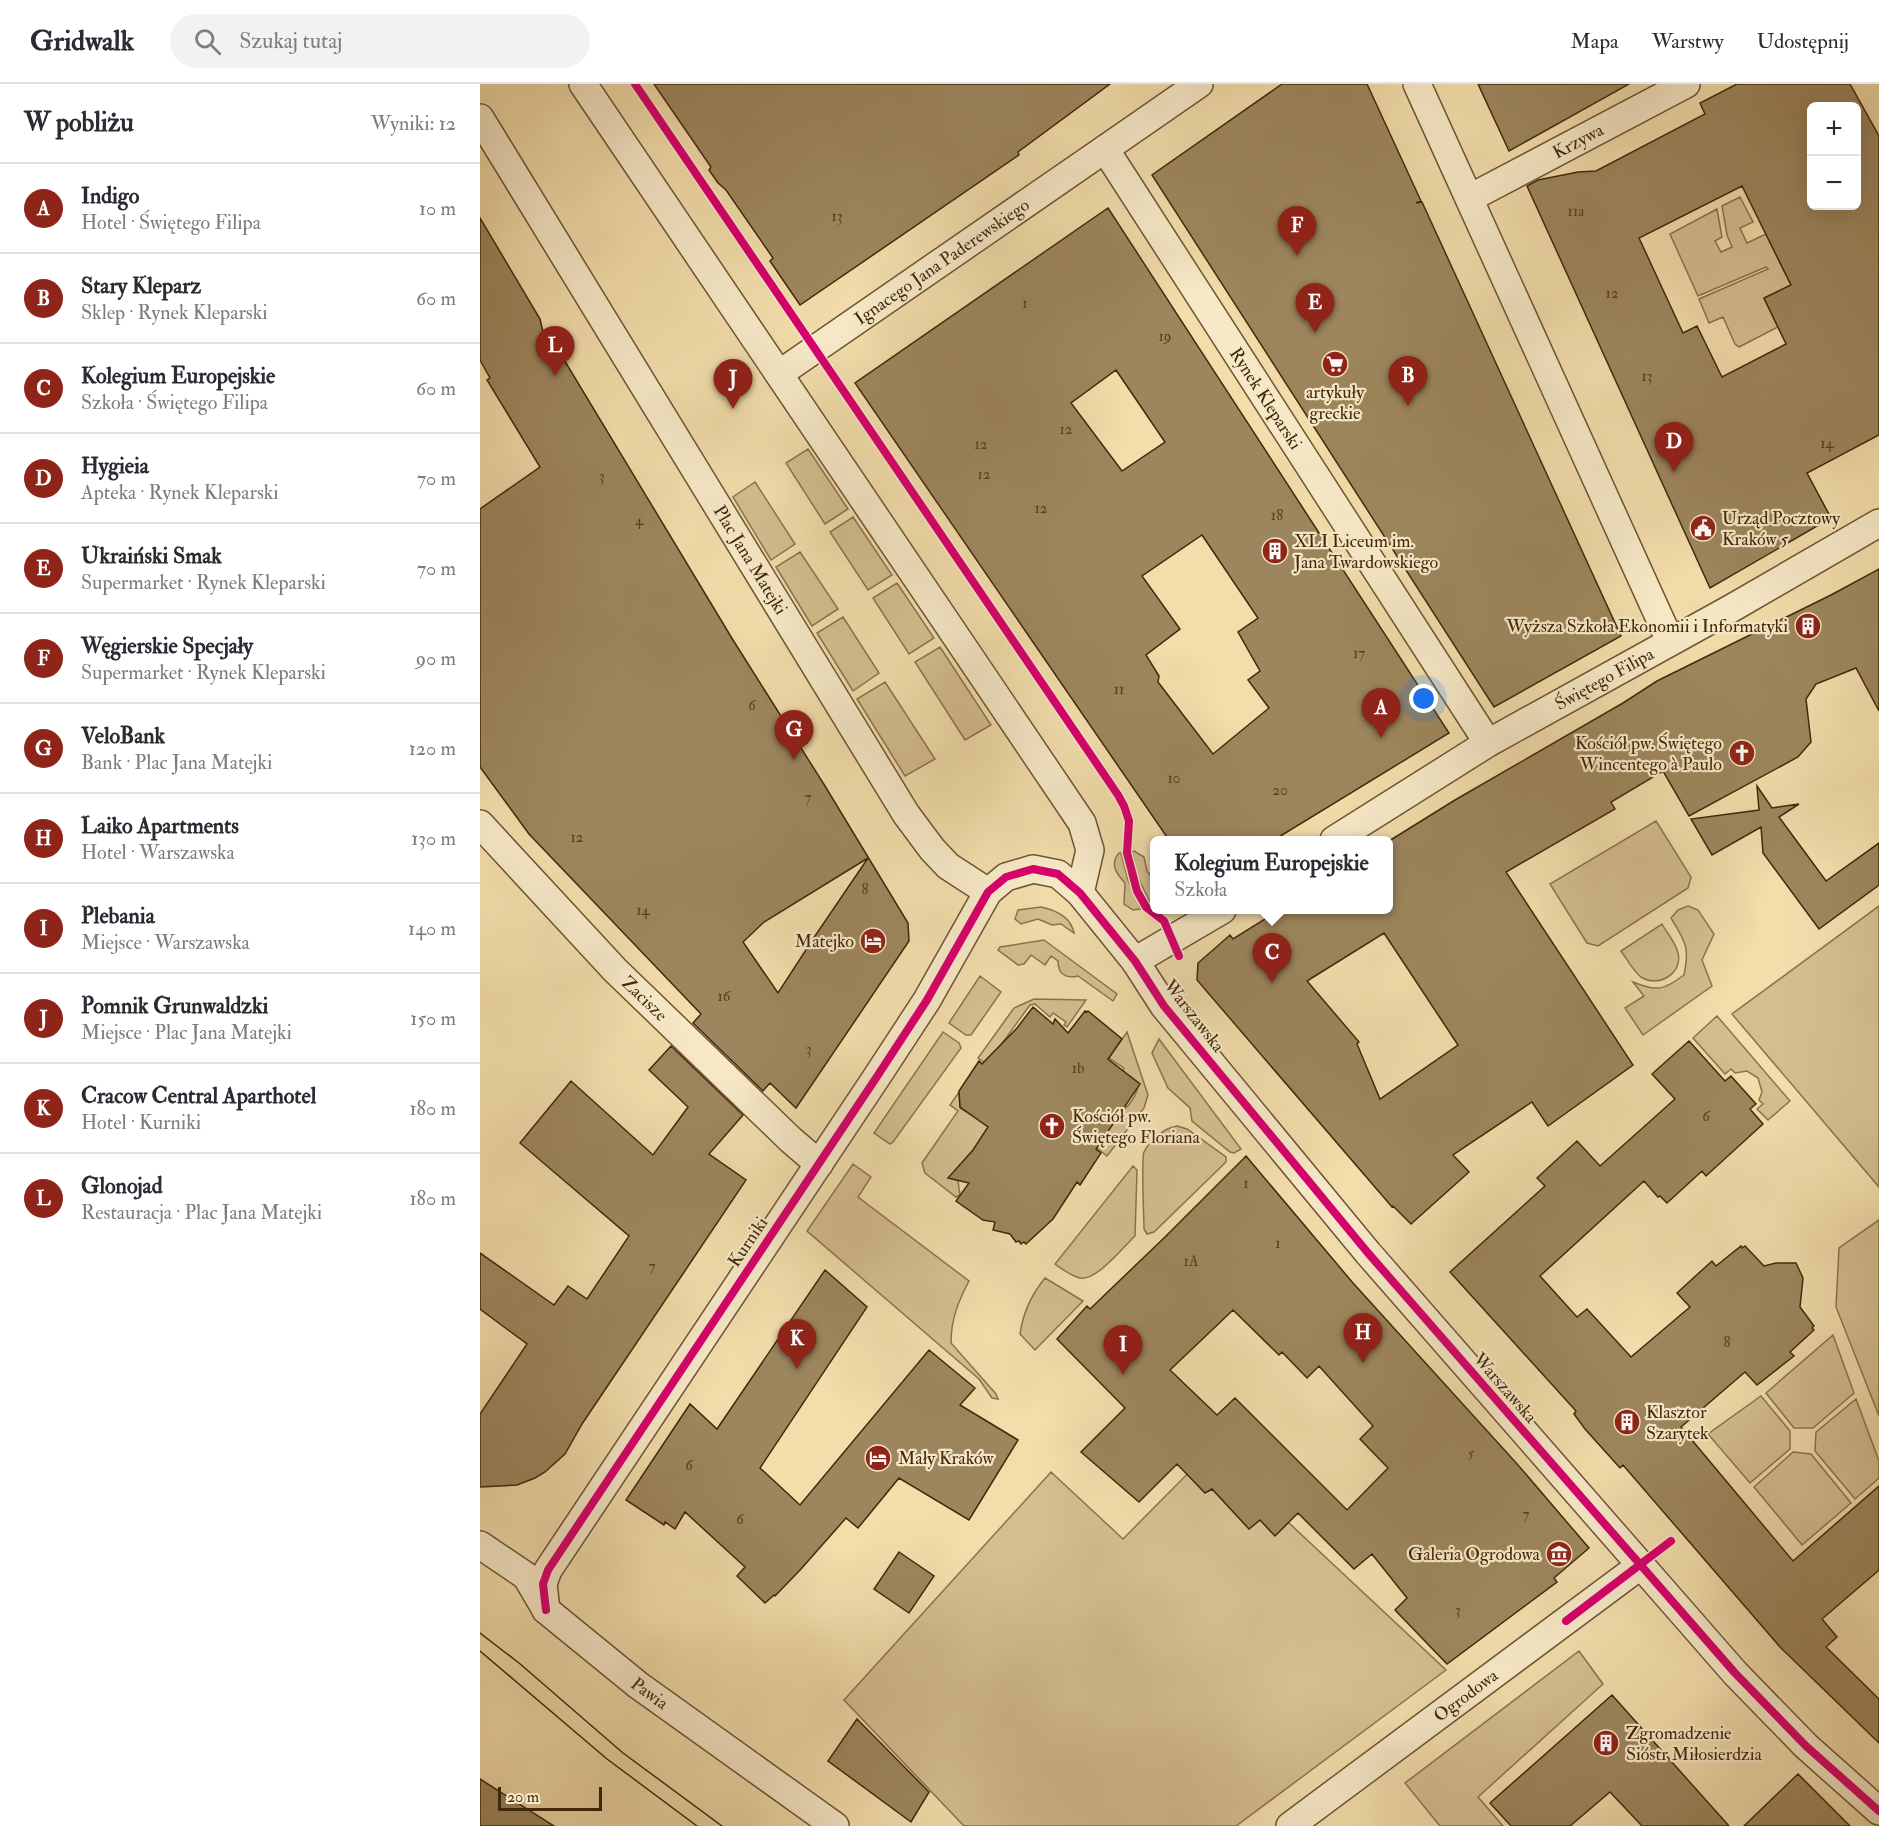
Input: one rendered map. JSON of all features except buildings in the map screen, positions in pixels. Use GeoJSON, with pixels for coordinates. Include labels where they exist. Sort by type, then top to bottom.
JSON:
{"type":"FeatureCollection","features":[{"type":"Feature","properties":{"kind":"street"},"geometry":{"type":"LineString","coordinates":[[583,84],[1083,823],[1090,850],[1080,893]]}},
{"type":"Feature","properties":{"kind":"street"},"geometry":{"type":"LineString","coordinates":[[1105,149],[1199,84]]}},
{"type":"Feature","properties":{"kind":"street"},"geometry":{"type":"LineString","coordinates":[[1417,84],[1670,641]]}},
{"type":"Feature","properties":{"kind":"street","name":"Krzywa"},"geometry":{"type":"LineString","coordinates":[[1470,198],[1686,84]]}},
{"type":"Feature","properties":{"kind":"street","name":"Plac Jana Matejki"},"geometry":{"type":"LineString","coordinates":[[480,118],[906,814],[948,866],[988,891]]}},
{"type":"Feature","properties":{"kind":"street","name":"Ignacego Jana Paderewskiego"},"geometry":{"type":"LineString","coordinates":[[779,374],[1105,149]]}},
{"type":"Feature","properties":{"kind":"street","name":"Rynek Kleparski"},"geometry":{"type":"LineString","coordinates":[[1105,149],[1488,743]]}},
{"type":"Feature","properties":{"kind":"street","name":"Świętego Filipa"},"geometry":{"type":"LineString","coordinates":[[1340,836],[1488,743],[1879,523]]}},
{"type":"Feature","properties":{"kind":"street","name":"Zacisze"},"geometry":{"type":"LineString","coordinates":[[480,824],[615,970],[791,1140],[819,1164]]}},
{"type":"Feature","properties":{"kind":"street"},"geometry":{"type":"LineString","coordinates":[[988,891],[1006,877],[1034,869],[1058,874],[1080,893],[1135,961],[1214,914]]}},
{"type":"Feature","properties":{"kind":"street","name":"Kurniki"},"geometry":{"type":"LineString","coordinates":[[546,1610],[543,1584],[548,1570],[927,1000],[988,891]]}},
{"type":"Feature","properties":{"kind":"street","name":"Warszawska"},"geometry":{"type":"LineString","coordinates":[[1135,961],[1164,1006],[1368,1253],[1735,1673],[1806,1746],[1879,1811]]}},
{"type":"Feature","properties":{"kind":"street","name":"Pawia"},"geometry":{"type":"LineString","coordinates":[[480,1545],[526,1576],[546,1610],[638,1686],[835,1826]]}},
{"type":"Feature","properties":{"kind":"street","name":"Ogrodowa"},"geometry":{"type":"LineString","coordinates":[[1290,1826],[1641,1565]]}},
{"type":"Feature","properties":{"kind":"shaded area"},"geometry":{"type":"Polygon","coordinates":[[[1740,197],[1753,222],[1740,228],[1747,243],[1766,234],[1791,285],[1764,298],[1778,327],[1739,347],[1735,344],[1723,317],[1709,323],[1699,299],[1768,269],[1766,267],[1698,296],[1670,234],[1717,209],[1722,237],[1715,241],[1721,252],[1732,247],[1727,235],[1722,206],[1740,197]]]}},
{"type":"Feature","properties":{"kind":"shaded area"},"geometry":{"type":"Polygon","coordinates":[[[808,449],[848,509],[825,524],[786,463],[808,449]]]}},
{"type":"Feature","properties":{"kind":"shaded area"},"geometry":{"type":"Polygon","coordinates":[[[755,482],[795,544],[771,560],[733,497],[755,482]]]}},
{"type":"Feature","properties":{"kind":"shaded area"},"geometry":{"type":"Polygon","coordinates":[[[853,517],[892,575],[868,590],[830,532],[853,517]]]}},
{"type":"Feature","properties":{"kind":"shaded area"},"geometry":{"type":"Polygon","coordinates":[[[800,552],[838,609],[812,626],[776,567],[800,552]]]}},
{"type":"Feature","properties":{"kind":"shaded area"},"geometry":{"type":"Polygon","coordinates":[[[897,583],[934,638],[909,654],[873,598],[897,583]]]}},
{"type":"Feature","properties":{"kind":"shaded area"},"geometry":{"type":"Polygon","coordinates":[[[843,617],[879,673],[853,691],[817,633],[843,617]]]}},
{"type":"Feature","properties":{"kind":"shaded area"},"geometry":{"type":"Polygon","coordinates":[[[940,647],[991,725],[965,740],[915,662],[940,647]]]}},
{"type":"Feature","properties":{"kind":"shaded area"},"geometry":{"type":"Polygon","coordinates":[[[885,682],[935,759],[905,776],[857,699],[885,682]]]}},
{"type":"Feature","properties":{"kind":"shaded area"},"geometry":{"type":"Polygon","coordinates":[[[1656,821],[1691,877],[1688,888],[1598,946],[1587,943],[1550,884],[1656,821]]]}},
{"type":"Feature","properties":{"kind":"shaded area"},"geometry":{"type":"Polygon","coordinates":[[[1132,852],[1144,857],[1150,875],[1150,903],[1137,875],[1132,852]]]}},
{"type":"Feature","properties":{"kind":"shaded area"},"geometry":{"type":"Polygon","coordinates":[[[1121,853],[1128,880],[1141,909],[1133,910],[1124,904],[1125,883],[1114,865],[1121,853]]]}},
{"type":"Feature","properties":{"kind":"shaded area"},"geometry":{"type":"Polygon","coordinates":[[[1688,906],[1698,910],[1714,934],[1702,960],[1712,986],[1643,1035],[1625,1008],[1644,996],[1633,982],[1660,988],[1684,975],[1685,945],[1671,918],[1678,910],[1688,906]]]}},
{"type":"Feature","properties":{"kind":"shaded area"},"geometry":{"type":"Polygon","coordinates":[[[1879,906],[1879,1187],[1732,1014],[1879,906]]]}},
{"type":"Feature","properties":{"kind":"shaded area"},"geometry":{"type":"Polygon","coordinates":[[[1041,907],[1062,915],[1070,923],[1074,933],[1061,924],[1052,925],[1038,919],[1021,924],[1015,919],[1018,910],[1041,907]]]}},
{"type":"Feature","properties":{"kind":"shaded area"},"geometry":{"type":"Polygon","coordinates":[[[1662,924],[1675,946],[1679,961],[1673,973],[1668,977],[1655,981],[1648,980],[1635,972],[1621,951],[1662,924]]]}},
{"type":"Feature","properties":{"kind":"shaded area"},"geometry":{"type":"Polygon","coordinates":[[[1044,940],[1117,994],[1113,1001],[1078,976],[1070,977],[1061,972],[1058,961],[1051,956],[1045,965],[1031,955],[1024,964],[1018,965],[998,950],[1000,947],[1044,940]]]}},
{"type":"Feature","properties":{"kind":"shaded area"},"geometry":{"type":"Polygon","coordinates":[[[980,976],[1001,992],[971,1035],[966,1035],[949,1023],[980,976]]]}},
{"type":"Feature","properties":{"kind":"shaded area"},"geometry":{"type":"Polygon","coordinates":[[[1034,999],[1086,1000],[1067,1027],[1064,1025],[1066,1022],[1053,1013],[1050,1017],[1035,1004],[1030,1005],[987,1064],[978,1058],[1014,1008],[1034,999]]]}},
{"type":"Feature","properties":{"kind":"shaded area"},"geometry":{"type":"Polygon","coordinates":[[[1717,1016],[1790,1101],[1768,1120],[1757,1109],[1763,1104],[1759,1100],[1762,1092],[1758,1078],[1747,1071],[1735,1073],[1731,1069],[1725,1074],[1693,1038],[1717,1016]]]}},
{"type":"Feature","properties":{"kind":"shaded area"},"geometry":{"type":"Polygon","coordinates":[[[943,1032],[959,1043],[961,1048],[890,1144],[874,1133],[943,1032]]]}},
{"type":"Feature","properties":{"kind":"shaded area"},"geometry":{"type":"Polygon","coordinates":[[[1127,1032],[1148,1095],[1144,1108],[1107,1156],[1093,1145],[1118,1113],[1129,1105],[1138,1088],[1138,1084],[1122,1073],[1124,1068],[1109,1058],[1127,1032]]]}},
{"type":"Feature","properties":{"kind":"shaded area"},"geometry":{"type":"Polygon","coordinates":[[[1159,1039],[1241,1149],[1234,1153],[1230,1152],[1192,1121],[1190,1108],[1168,1088],[1152,1053],[1159,1039]]]}},
{"type":"Feature","properties":{"kind":"shaded area"},"geometry":{"type":"Polygon","coordinates":[[[959,1092],[960,1108],[973,1116],[986,1115],[999,1124],[955,1175],[954,1179],[958,1181],[960,1195],[956,1197],[925,1173],[922,1163],[958,1111],[950,1105],[959,1092]]]}},
{"type":"Feature","properties":{"kind":"shaded area"},"geometry":{"type":"Polygon","coordinates":[[[1177,1126],[1187,1129],[1226,1157],[1226,1162],[1154,1232],[1147,1234],[1144,1229],[1144,1152],[1158,1135],[1177,1126]]]}},
{"type":"Feature","properties":{"kind":"shaded area"},"geometry":{"type":"Polygon","coordinates":[[[853,1164],[871,1177],[858,1197],[969,1281],[956,1311],[951,1343],[998,1399],[992,1398],[979,1379],[807,1231],[853,1164]]]}},
{"type":"Feature","properties":{"kind":"shaded area"},"geometry":{"type":"Polygon","coordinates":[[[1133,1166],[1137,1170],[1135,1236],[1102,1269],[1087,1278],[1073,1276],[1055,1264],[1133,1166]]]}},
{"type":"Feature","properties":{"kind":"shaded area"},"geometry":{"type":"Polygon","coordinates":[[[1879,1220],[1879,1416],[1836,1307],[1839,1248],[1879,1220]]]}},
{"type":"Feature","properties":{"kind":"shaded area"},"geometry":{"type":"Polygon","coordinates":[[[1045,1278],[1083,1301],[1035,1350],[1020,1334],[1029,1304],[1045,1278]]]}},
{"type":"Feature","properties":{"kind":"shaded area"},"geometry":{"type":"Polygon","coordinates":[[[1833,1335],[1854,1393],[1813,1428],[1794,1428],[1766,1393],[1833,1335]]]}},
{"type":"Feature","properties":{"kind":"shaded area"},"geometry":{"type":"Polygon","coordinates":[[[1761,1396],[1790,1431],[1790,1449],[1750,1483],[1708,1434],[1761,1396]]]}},
{"type":"Feature","properties":{"kind":"shaded area"},"geometry":{"type":"Polygon","coordinates":[[[1856,1399],[1879,1461],[1879,1478],[1855,1499],[1815,1451],[1816,1432],[1856,1399]]]}},
{"type":"Feature","properties":{"kind":"shaded area"},"geometry":{"type":"Polygon","coordinates":[[[1211,1450],[1446,1670],[1236,1826],[964,1826],[844,1700],[1051,1472],[1123,1539],[1211,1450]]]}},
{"type":"Feature","properties":{"kind":"shaded area"},"geometry":{"type":"Polygon","coordinates":[[[1793,1452],[1811,1454],[1851,1503],[1802,1545],[1754,1487],[1793,1452]]]}},
{"type":"Feature","properties":{"kind":"shaded area"},"geometry":{"type":"Polygon","coordinates":[[[1579,1651],[1603,1684],[1478,1797],[1503,1826],[1440,1826],[1405,1783],[1579,1651]]]}},
{"type":"Feature","properties":{"kind":"tram line"},"geometry":{"type":"LineString","coordinates":[[480,1633],[519,1663],[623,1753],[722,1826]]}},
{"type":"Feature","properties":{"kind":"tram line"},"geometry":{"type":"LineString","coordinates":[[480,1651],[607,1759],[697,1826]]}},
{"type":"Feature","properties":{"kind":"cycle path"},"geometry":{"type":"LineString","coordinates":[[635,84],[1118,795],[1129,821],[1127,853],[1137,891],[1150,910]]}},
{"type":"Feature","properties":{"kind":"cycle path"},"geometry":{"type":"LineString","coordinates":[[546,1610],[543,1584],[548,1570],[927,1000],[988,892],[1006,877],[1033,869],[1058,874],[1080,893],[1135,961],[1164,1006],[1368,1253],[1735,1673],[1806,1746],[1879,1811]]}},
{"type":"Feature","properties":{"kind":"cycle path"},"geometry":{"type":"LineString","coordinates":[[1155,914],[1164,921],[1179,956]]}},
{"type":"Feature","properties":{"kind":"cycle path"},"geometry":{"type":"LineString","coordinates":[[1566,1621],[1671,1541]]}},
{"type":"Feature","properties":{"kind":"place","name":"Węgierskie Specjały"},"geometry":{"type":"Point","coordinates":[1297,256]}},
{"type":"Feature","properties":{"kind":"place","name":"Ukraiński Smak"},"geometry":{"type":"Point","coordinates":[1315,333]}},
{"type":"Feature","properties":{"kind":"place","name":"artykuły greckie"},"geometry":{"type":"Point","coordinates":[1335,364]}},
{"type":"Feature","properties":{"kind":"place","name":"Glonojad"},"geometry":{"type":"Point","coordinates":[555,376]}},
{"type":"Feature","properties":{"kind":"place","name":"Stary Kleparz"},"geometry":{"type":"Point","coordinates":[1408,406]}},
{"type":"Feature","properties":{"kind":"place","name":"Pomnik Grunwaldzki"},"geometry":{"type":"Point","coordinates":[733,409]}},
{"type":"Feature","properties":{"kind":"place","name":"Hygieia"},"geometry":{"type":"Point","coordinates":[1674,472]}},
{"type":"Feature","properties":{"kind":"place","name":"Urząd Pocztowy Kraków 5"},"geometry":{"type":"Point","coordinates":[1703,528]}},
{"type":"Feature","properties":{"kind":"place","name":"XLI Liceum im. Jana Twardowskiego"},"geometry":{"type":"Point","coordinates":[1275,551]}},
{"type":"Feature","properties":{"kind":"place","name":"Wyższa Szkoła Ekonomii i Informatyki"},"geometry":{"type":"Point","coordinates":[1808,626]}},
{"type":"Feature","properties":{"kind":"place","name":"Indigo"},"geometry":{"type":"Point","coordinates":[1381,738]}},
{"type":"Feature","properties":{"kind":"place","name":"Kościół pw. Świętego Wincentego à Paulo"},"geometry":{"type":"Point","coordinates":[1742,753]}},
{"type":"Feature","properties":{"kind":"place","name":"VeloBank"},"geometry":{"type":"Point","coordinates":[794,760]}},
{"type":"Feature","properties":{"kind":"place","name":"Matejko"},"geometry":{"type":"Point","coordinates":[873,941]}},
{"type":"Feature","properties":{"kind":"place","name":"Kolegium Europejskie"},"geometry":{"type":"Point","coordinates":[1272,983]}},
{"type":"Feature","properties":{"kind":"place","name":"Kościół pw. Świętego Floriana"},"geometry":{"type":"Point","coordinates":[1052,1126]}},
{"type":"Feature","properties":{"kind":"place","name":"Laiko Apartments"},"geometry":{"type":"Point","coordinates":[1363,1363]}},
{"type":"Feature","properties":{"kind":"place","name":"Cracow Central Aparthotel"},"geometry":{"type":"Point","coordinates":[797,1369]}},
{"type":"Feature","properties":{"kind":"place","name":"Plebania"},"geometry":{"type":"Point","coordinates":[1123,1375]}},
{"type":"Feature","properties":{"kind":"place","name":"Klasztor Szarytek"},"geometry":{"type":"Point","coordinates":[1627,1422]}},
{"type":"Feature","properties":{"kind":"place","name":"Mały Kraków"},"geometry":{"type":"Point","coordinates":[878,1458]}},
{"type":"Feature","properties":{"kind":"place","name":"Galeria Ogrodowa"},"geometry":{"type":"Point","coordinates":[1559,1554]}},
{"type":"Feature","properties":{"kind":"place","name":"Zgromadzenie Sióstr Miłosierdzia"},"geometry":{"type":"Point","coordinates":[1606,1743]}}]}
